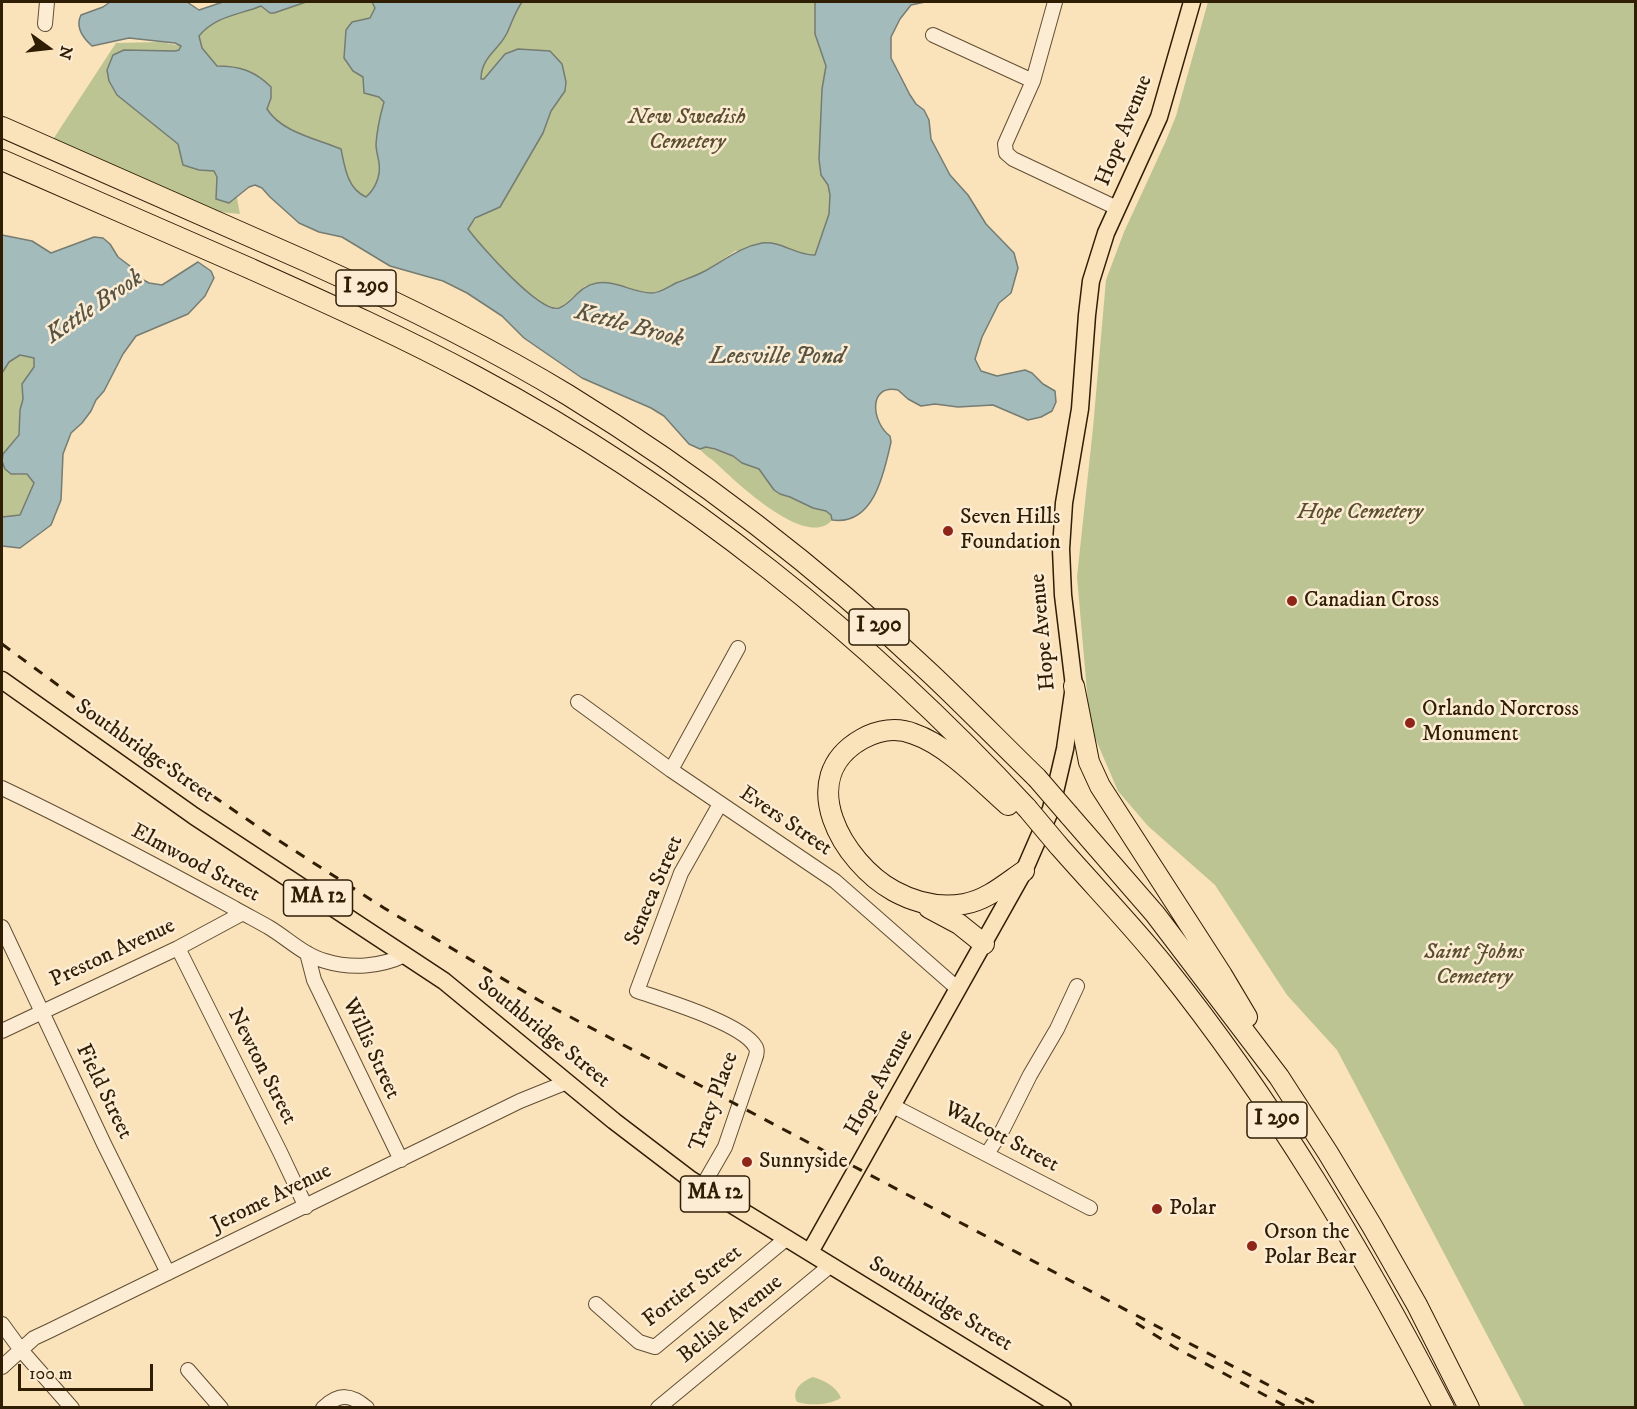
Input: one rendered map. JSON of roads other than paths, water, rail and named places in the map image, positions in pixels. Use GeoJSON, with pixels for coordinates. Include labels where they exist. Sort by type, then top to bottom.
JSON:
{"type":"FeatureCollection","features":[{"type":"Feature","properties":{"kind":"highway","name":"I 290"},"geometry":{"type":"LineString","coordinates":[[2,128],[364,287],[481,346],[580,403],[670,462],[813,570],[931,673],[1037,778],[1170,932],[1279,1077],[1328,1153],[1417,1305],[1468,1407]]}},
{"type":"Feature","properties":{"kind":"highway","name":"I 290"},"geometry":{"type":"LineString","coordinates":[[2,160],[382,327],[502,391],[606,453],[689,510],[791,588],[905,687],[1062,850],[1168,971],[1280,1124],[1363,1256],[1444,1407]]}},
{"type":"Feature","properties":{"kind":"highway"},"geometry":{"type":"LineString","coordinates":[[1074,686],[1089,762],[1100,786],[1222,975],[1260,1039],[1288,1075],[1328,1153]]}},
{"type":"Feature","properties":{"kind":"highway"},"geometry":{"type":"LineString","coordinates":[[984,944],[959,924],[894,891],[864,869],[844,845],[832,819],[828,804],[831,776],[835,765],[853,744],[888,730],[915,734],[949,755],[1025,813]]}},
{"type":"Feature","properties":{"kind":"highway"},"geometry":{"type":"LineString","coordinates":[[908,897],[939,906],[967,904],[993,893],[1024,872]]}},
{"type":"Feature","properties":{"kind":"main road","name":"Hope Avenue"},"geometry":{"type":"LineString","coordinates":[[810,1252],[1024,872],[1050,809],[1065,749],[1074,686],[1063,595],[1062,524],[1080,410],[1091,282],[1106,233],[1159,117],[1192,2]]}},
{"type":"Feature","properties":{"kind":"main road","name":"Southbridge Street"},"geometry":{"type":"LineString","coordinates":[[2,680],[194,816],[444,981],[654,1153],[702,1186],[1063,1407]]}},
{"type":"Feature","properties":{"kind":"street"},"geometry":{"type":"LineString","coordinates":[[45,24],[47,2]]}},
{"type":"Feature","properties":{"kind":"street"},"geometry":{"type":"LineString","coordinates":[[1055,2],[1033,81],[1006,140],[1006,153],[1013,159],[1117,208]]}},
{"type":"Feature","properties":{"kind":"street"},"geometry":{"type":"LineString","coordinates":[[933,35],[1033,81]]}},
{"type":"Feature","properties":{"kind":"street"},"geometry":{"type":"LineString","coordinates":[[672,770],[738,648]]}},
{"type":"Feature","properties":{"kind":"street","name":"Evers Street"},"geometry":{"type":"LineString","coordinates":[[578,702],[720,804],[852,894],[958,989]]}},
{"type":"Feature","properties":{"kind":"street","name":"Elmwood Street"},"geometry":{"type":"LineString","coordinates":[[2,788],[269,927],[307,953],[322,960],[337,964],[360,965],[389,963],[405,955]]}},
{"type":"Feature","properties":{"kind":"street","name":"Seneca Street"},"geometry":{"type":"LineString","coordinates":[[642,993],[637,991],[681,873],[720,804]]}},
{"type":"Feature","properties":{"kind":"street","name":"Preston Avenue"},"geometry":{"type":"LineString","coordinates":[[2,1031],[178,948],[243,914]]}},
{"type":"Feature","properties":{"kind":"street","name":"Field Street"},"geometry":{"type":"LineString","coordinates":[[2,927],[40,1012],[168,1273]]}},
{"type":"Feature","properties":{"kind":"street","name":"Newton Street"},"geometry":{"type":"LineString","coordinates":[[178,948],[306,1207]]}},
{"type":"Feature","properties":{"kind":"street","name":"Willis Street"},"geometry":{"type":"LineString","coordinates":[[307,953],[314,980],[401,1160]]}},
{"type":"Feature","properties":{"kind":"street"},"geometry":{"type":"LineString","coordinates":[[987,1154],[1057,1029],[1077,986]]}},
{"type":"Feature","properties":{"kind":"street","name":"Tracy Place"},"geometry":{"type":"LineString","coordinates":[[642,993],[704,1015],[747,1038],[756,1046],[757,1053],[725,1147],[702,1186]]}},
{"type":"Feature","properties":{"kind":"street","name":"Jerome Avenue"},"geometry":{"type":"LineString","coordinates":[[2,1367],[34,1338],[520,1101],[567,1082]]}},
{"type":"Feature","properties":{"kind":"street","name":"Walcott Street"},"geometry":{"type":"LineString","coordinates":[[893,1106],[1090,1208]]}},
{"type":"Feature","properties":{"kind":"street","name":"Fortier Street"},"geometry":{"type":"LineString","coordinates":[[596,1304],[639,1342],[655,1347],[788,1238]]}},
{"type":"Feature","properties":{"kind":"street","name":"Belisle Avenue"},"geometry":{"type":"LineString","coordinates":[[658,1407],[831,1265]]}},
{"type":"Feature","properties":{"kind":"street"},"geometry":{"type":"LineString","coordinates":[[2,1324],[21,1350],[72,1407]]}},
{"type":"Feature","properties":{"kind":"street"},"geometry":{"type":"LineString","coordinates":[[188,1370],[221,1407]]}},
{"type":"Feature","properties":{"kind":"street"},"geometry":{"type":"LineString","coordinates":[[323,1407],[336,1397],[343,1396],[356,1399],[367,1407]]}},
{"type":"Feature","properties":{"kind":"water","name":"Leesville Pond"},"geometry":{"type":"Polygon","coordinates":[[[110,2],[187,2],[199,10],[223,2],[306,2],[274,13],[270,13],[261,6],[220,20],[205,29],[199,36],[202,48],[217,66],[247,70],[271,87],[271,98],[267,109],[281,124],[300,134],[341,149],[351,183],[366,197],[375,186],[379,173],[376,144],[384,102],[379,97],[364,93],[363,77],[353,71],[344,58],[346,30],[352,22],[370,18],[375,8],[372,2],[522,2],[504,39],[484,65],[481,79],[484,79],[505,54],[518,49],[550,51],[562,64],[566,82],[565,91],[551,111],[543,133],[500,207],[475,218],[468,229],[484,249],[525,290],[550,307],[559,308],[585,287],[597,283],[611,283],[645,292],[658,292],[702,273],[740,251],[762,243],[775,244],[808,255],[815,255],[829,214],[830,195],[828,185],[821,175],[819,159],[822,89],[826,66],[815,34],[815,2],[925,2],[911,5],[900,19],[891,37],[891,58],[910,95],[924,110],[929,120],[931,139],[950,175],[968,195],[986,224],[1014,253],[1018,268],[1011,293],[999,303],[982,337],[975,359],[981,371],[997,376],[1025,370],[1032,373],[1043,384],[1055,391],[1056,402],[1052,411],[1028,420],[993,405],[958,407],[935,404],[921,406],[898,390],[881,393],[877,398],[876,414],[884,430],[890,436],[891,442],[875,495],[858,515],[846,520],[832,520],[831,515],[826,511],[813,508],[774,490],[759,469],[715,449],[706,447],[700,449],[689,444],[664,416],[582,378],[524,338],[502,316],[467,293],[443,281],[390,266],[342,237],[319,232],[299,223],[262,188],[255,185],[229,203],[216,199],[217,177],[214,171],[199,170],[183,165],[178,144],[117,95],[109,81],[107,70],[113,55],[124,50],[175,51],[181,46],[175,43],[129,38],[92,46],[81,32],[79,19],[81,15],[110,2]]]}},
{"type":"Feature","properties":{"kind":"water","name":"Kettle Brook"},"geometry":{"type":"Polygon","coordinates":[[[2,235],[32,241],[51,253],[94,237],[103,238],[118,257],[134,269],[138,277],[149,283],[162,285],[198,262],[211,271],[214,278],[205,296],[188,314],[136,336],[123,354],[91,411],[71,433],[63,454],[61,500],[51,525],[20,548],[2,546],[2,517],[20,515],[34,483],[27,474],[11,474],[5,469],[2,461],[3,454],[19,435],[23,399],[22,384],[34,367],[34,358],[20,355],[9,362],[2,373],[2,235]]]}},
{"type":"Feature","properties":{"kind":"railway"},"geometry":{"type":"LineString","coordinates":[[2,644],[150,753],[267,833],[384,908],[540,1001],[1312,1408]]}},
{"type":"Feature","properties":{"kind":"railway"},"geometry":{"type":"LineString","coordinates":[[1136,1323],[1174,1347],[1289,1408]]}},
{"type":"Feature","properties":{"kind":"railway"},"geometry":{"type":"LineString","coordinates":[[1305,1398],[1324,1408]]}},
{"type":"Feature","properties":{"kind":"place","name":"Seven Hills Foundation"},"geometry":{"type":"Point","coordinates":[948,531]}},
{"type":"Feature","properties":{"kind":"place","name":"Canadian Cross"},"geometry":{"type":"Point","coordinates":[1292,601]}},
{"type":"Feature","properties":{"kind":"place","name":"Orlando Norcross Monument"},"geometry":{"type":"Point","coordinates":[1410,723]}},
{"type":"Feature","properties":{"kind":"place","name":"Sunnyside"},"geometry":{"type":"Point","coordinates":[747,1162]}},
{"type":"Feature","properties":{"kind":"place","name":"Polar"},"geometry":{"type":"Point","coordinates":[1157,1209]}},
{"type":"Feature","properties":{"kind":"place","name":"Orson the Polar Bear"},"geometry":{"type":"Point","coordinates":[1252,1246]}},
{"type":"Feature","properties":{"kind":"park label","name":"New Swedish Cemetery"},"geometry":{"type":"Point","coordinates":[687,130]}},
{"type":"Feature","properties":{"kind":"park label","name":"Hope Cemetery"},"geometry":{"type":"Point","coordinates":[1360,513]}},
{"type":"Feature","properties":{"kind":"park label","name":"Saint Johns Cemetery"},"geometry":{"type":"Point","coordinates":[1474,966]}}]}
